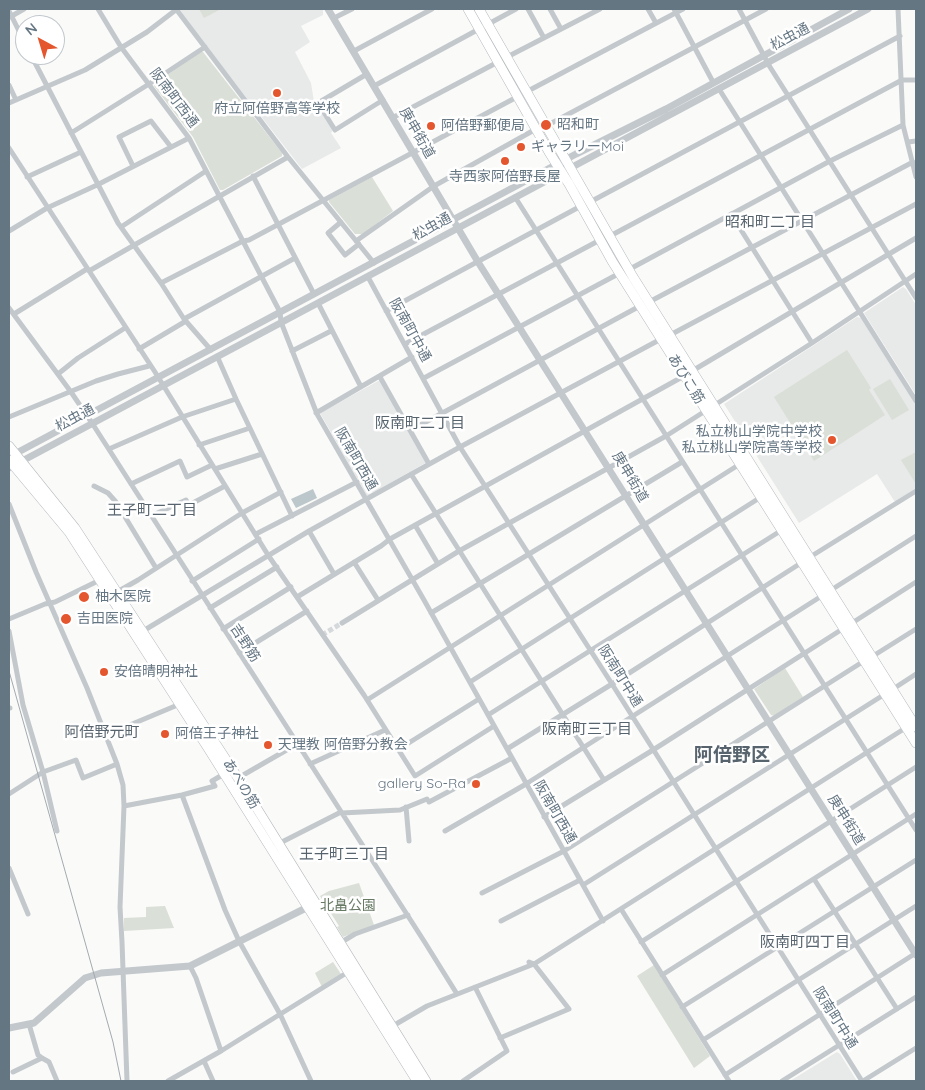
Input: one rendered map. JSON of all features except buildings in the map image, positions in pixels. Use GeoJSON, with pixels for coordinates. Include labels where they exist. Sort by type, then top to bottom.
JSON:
{"type":"FeatureCollection","features":[{"type":"Feature","properties":{"kind":"main road","name":"あびこ筋"},"geometry":{"type":"LineString","coordinates":[[468,9],[483,26],[503,60],[526,92],[586,204],[610,236],[624,271]]}},
{"type":"Feature","properties":{"kind":"main road","name":"あびこ筋"},"geometry":{"type":"LineString","coordinates":[[479,9],[483,26]]}},
{"type":"Feature","properties":{"kind":"main road","name":"あびこ筋"},"geometry":{"type":"LineString","coordinates":[[503,60],[517,97],[536,129],[564,166]]}},
{"type":"Feature","properties":{"kind":"main road","name":"あびこ筋"},"geometry":{"type":"LineString","coordinates":[[586,204],[600,240],[624,271],[644,304],[661,339],[688,374],[831,590],[848,625],[868,659],[913,724],[916,743]]}},
{"type":"Feature","properties":{"kind":"main road","name":"あびこ筋"},"geometry":{"type":"LineString","coordinates":[[644,304],[670,335],[688,374]]}},
{"type":"Feature","properties":{"kind":"main road","name":"あびこ筋"},"geometry":{"type":"LineString","coordinates":[[710,409],[740,464],[801,562],[823,596],[848,625]]}},
{"type":"Feature","properties":{"kind":"main road","name":"あべの筋"},"geometry":{"type":"LineString","coordinates":[[12,459],[103,578],[224,774],[311,905],[340,943],[390,1027],[426,1081]]}},
{"type":"Feature","properties":{"kind":"main road","name":"あべの筋"},"geometry":{"type":"LineString","coordinates":[[103,578],[117,592],[238,778],[278,844],[348,972],[390,1027],[417,1081]]}},
{"type":"Feature","properties":{"kind":"street"},"geometry":{"type":"LineString","coordinates":[[10,15],[24,9]]}},
{"type":"Feature","properties":{"kind":"street","name":"阪南町西通"},"geometry":{"type":"LineString","coordinates":[[98,9],[122,47],[190,138],[280,312],[281,322],[316,413],[390,539],[603,920]]}},
{"type":"Feature","properties":{"kind":"street"},"geometry":{"type":"LineString","coordinates":[[9,103],[85,70],[147,32],[177,9],[288,157],[374,263]]}},
{"type":"Feature","properties":{"kind":"street","name":"庚申街道"},"geometry":{"type":"LineString","coordinates":[[328,9],[478,262],[916,954]]}},
{"type":"Feature","properties":{"kind":"street"},"geometry":{"type":"LineString","coordinates":[[334,18],[352,9]]}},
{"type":"Feature","properties":{"kind":"street"},"geometry":{"type":"LineString","coordinates":[[354,51],[432,9]]}},
{"type":"Feature","properties":{"kind":"street"},"geometry":{"type":"LineString","coordinates":[[374,86],[516,9]]}},
{"type":"Feature","properties":{"kind":"street"},"geometry":{"type":"LineString","coordinates":[[528,9],[544,38]]}},
{"type":"Feature","properties":{"kind":"street"},"geometry":{"type":"LineString","coordinates":[[550,9],[561,29]]}},
{"type":"Feature","properties":{"kind":"street"},"geometry":{"type":"LineString","coordinates":[[394,118],[600,9]]}},
{"type":"Feature","properties":{"kind":"street"},"geometry":{"type":"LineString","coordinates":[[648,9],[656,23]]}},
{"type":"Feature","properties":{"kind":"street"},"geometry":{"type":"LineString","coordinates":[[526,92],[675,11],[684,9]]}},
{"type":"Feature","properties":{"kind":"street"},"geometry":{"type":"LineString","coordinates":[[739,9],[788,96],[916,298]]}},
{"type":"Feature","properties":{"kind":"street"},"geometry":{"type":"LineString","coordinates":[[545,126],[766,9]]}},
{"type":"Feature","properties":{"kind":"street","name":"松虫通"},"geometry":{"type":"LineString","coordinates":[[12,459],[92,423],[368,277],[515,197],[564,166],[666,108],[849,9]]}},
{"type":"Feature","properties":{"kind":"street","name":"松虫通"},"geometry":{"type":"LineString","coordinates":[[12,459],[87,416],[453,219],[719,89],[868,9]]}},
{"type":"Feature","properties":{"kind":"street"},"geometry":{"type":"LineString","coordinates":[[898,9],[903,125],[916,177]]}},
{"type":"Feature","properties":{"kind":"street"},"geometry":{"type":"LineString","coordinates":[[675,11],[713,82]]}},
{"type":"Feature","properties":{"kind":"street"},"geometry":{"type":"LineString","coordinates":[[386,311],[900,36]]}},
{"type":"Feature","properties":{"kind":"street"},"geometry":{"type":"LineString","coordinates":[[71,133],[205,48]]}},
{"type":"Feature","properties":{"kind":"street"},"geometry":{"type":"LineString","coordinates":[[36,65],[121,227],[185,320],[211,350]]}},
{"type":"Feature","properties":{"kind":"street"},"geometry":{"type":"LineString","coordinates":[[367,74],[318,103],[335,130],[383,100]]}},
{"type":"Feature","properties":{"kind":"street"},"geometry":{"type":"LineString","coordinates":[[610,236],[902,80],[916,80]]}},
{"type":"Feature","properties":{"kind":"street"},"geometry":{"type":"LineString","coordinates":[[9,84],[16,100]]}},
{"type":"Feature","properties":{"kind":"street"},"geometry":{"type":"LineString","coordinates":[[719,89],[916,400]]}},
{"type":"Feature","properties":{"kind":"street"},"geometry":{"type":"LineString","coordinates":[[161,283],[243,241],[249,240],[517,97]]}},
{"type":"Feature","properties":{"kind":"street"},"geometry":{"type":"LineString","coordinates":[[134,166],[119,136],[151,120],[171,147]]}},
{"type":"Feature","properties":{"kind":"street"},"geometry":{"type":"LineString","coordinates":[[424,378],[830,161],[903,125]]}},
{"type":"Feature","properties":{"kind":"street"},"geometry":{"type":"LineString","coordinates":[[341,222],[328,233],[345,254],[434,186],[536,129]]}},
{"type":"Feature","properties":{"kind":"street"},"geometry":{"type":"LineString","coordinates":[[9,231],[47,208],[190,138]]}},
{"type":"Feature","properties":{"kind":"street"},"geometry":{"type":"LineString","coordinates":[[908,142],[916,141]]}},
{"type":"Feature","properties":{"kind":"street"},"geometry":{"type":"LineString","coordinates":[[9,148],[11,159],[27,177],[88,270],[158,378],[268,555],[399,749],[415,776],[494,726]]}},
{"type":"Feature","properties":{"kind":"street"},"geometry":{"type":"LineString","coordinates":[[27,177],[81,152]]}},
{"type":"Feature","properties":{"kind":"street"},"geometry":{"type":"LineString","coordinates":[[14,314],[288,157]]}},
{"type":"Feature","properties":{"kind":"street"},"geometry":{"type":"LineString","coordinates":[[410,430],[913,162]]}},
{"type":"Feature","properties":{"kind":"street"},"geometry":{"type":"LineString","coordinates":[[121,227],[206,171]]}},
{"type":"Feature","properties":{"kind":"street"},"geometry":{"type":"LineString","coordinates":[[253,176],[314,294]]}},
{"type":"Feature","properties":{"kind":"street"},"geometry":{"type":"LineString","coordinates":[[515,197],[916,830]]}},
{"type":"Feature","properties":{"kind":"street"},"geometry":{"type":"LineString","coordinates":[[670,335],[916,204]]}},
{"type":"Feature","properties":{"kind":"street"},"geometry":{"type":"LineString","coordinates":[[732,214],[812,343]]}},
{"type":"Feature","properties":{"kind":"street"},"geometry":{"type":"LineString","coordinates":[[297,597],[390,539],[688,374],[916,238]]}},
{"type":"Feature","properties":{"kind":"street"},"geometry":{"type":"LineString","coordinates":[[405,344],[600,240]]}},
{"type":"Feature","properties":{"kind":"street"},"geometry":{"type":"LineString","coordinates":[[139,349],[260,276],[296,258]]}},
{"type":"Feature","properties":{"kind":"street"},"geometry":{"type":"LineString","coordinates":[[342,623],[459,551],[666,436],[916,274]]}},
{"type":"Feature","properties":{"kind":"street","name":"阪南町中通"},"geometry":{"type":"LineString","coordinates":[[368,277],[460,447],[863,1081]]}},
{"type":"Feature","properties":{"kind":"street"},"geometry":{"type":"LineString","coordinates":[[318,303],[361,388]]}},
{"type":"Feature","properties":{"kind":"street","name":"吉野筋"},"geometry":{"type":"LineString","coordinates":[[9,308],[71,392],[109,449],[408,915],[456,994]]}},
{"type":"Feature","properties":{"kind":"street"},"geometry":{"type":"LineString","coordinates":[[58,374],[78,358],[125,328]]}},
{"type":"Feature","properties":{"kind":"street"},"geometry":{"type":"LineString","coordinates":[[292,351],[331,331]]}},
{"type":"Feature","properties":{"kind":"street"},"geometry":{"type":"LineString","coordinates":[[143,631],[309,531],[661,339]]}},
{"type":"Feature","properties":{"kind":"street"},"geometry":{"type":"LineString","coordinates":[[217,356],[292,516]]}},
{"type":"Feature","properties":{"kind":"street"},"geometry":{"type":"LineString","coordinates":[[316,413],[412,357]]}},
{"type":"Feature","properties":{"kind":"street"},"geometry":{"type":"LineString","coordinates":[[9,417],[118,374],[149,366]]}},
{"type":"Feature","properties":{"kind":"street"},"geometry":{"type":"LineString","coordinates":[[380,377],[429,464]]}},
{"type":"Feature","properties":{"kind":"street"},"geometry":{"type":"LineString","coordinates":[[109,449],[182,417],[236,399]]}},
{"type":"Feature","properties":{"kind":"street"},"geometry":{"type":"LineString","coordinates":[[199,444],[250,428]]}},
{"type":"Feature","properties":{"kind":"street"},"geometry":{"type":"LineString","coordinates":[[131,484],[180,461],[187,476],[262,454]]}},
{"type":"Feature","properties":{"kind":"street"},"geometry":{"type":"LineString","coordinates":[[431,613],[682,462]]}},
{"type":"Feature","properties":{"kind":"street"},"geometry":{"type":"LineString","coordinates":[[366,700],[740,464]]}},
{"type":"Feature","properties":{"kind":"street"},"geometry":{"type":"LineString","coordinates":[[411,474],[604,780]]}},
{"type":"Feature","properties":{"kind":"street"},"geometry":{"type":"LineString","coordinates":[[192,581],[292,516],[357,482]]}},
{"type":"Feature","properties":{"kind":"street"},"geometry":{"type":"LineString","coordinates":[[94,486],[108,493],[116,502],[156,568]]}},
{"type":"Feature","properties":{"kind":"street"},"geometry":{"type":"LineString","coordinates":[[151,516],[186,500],[189,505],[226,486]]}},
{"type":"Feature","properties":{"kind":"street"},"geometry":{"type":"LineString","coordinates":[[810,557],[916,491]]}},
{"type":"Feature","properties":{"kind":"street"},"geometry":{"type":"LineString","coordinates":[[117,592],[242,513],[281,492]]}},
{"type":"Feature","properties":{"kind":"street"},"geometry":{"type":"LineString","coordinates":[[470,682],[760,497]]}},
{"type":"Feature","properties":{"kind":"street"},"geometry":{"type":"LineString","coordinates":[[9,504],[106,735],[123,785],[124,806],[120,907],[127,1081]]}},
{"type":"Feature","properties":{"kind":"street"},"geometry":{"type":"LineString","coordinates":[[415,525],[438,564]]}},
{"type":"Feature","properties":{"kind":"street"},"geometry":{"type":"LineString","coordinates":[[488,714],[542,682],[782,530]]}},
{"type":"Feature","properties":{"kind":"street"},"geometry":{"type":"LineString","coordinates":[[309,531],[334,574]]}},
{"type":"Feature","properties":{"kind":"street"},"geometry":{"type":"LineString","coordinates":[[445,831],[526,784],[916,536]]}},
{"type":"Feature","properties":{"kind":"street"},"geometry":{"type":"LineString","coordinates":[[354,562],[378,600]]}},
{"type":"Feature","properties":{"kind":"street"},"geometry":{"type":"LineString","coordinates":[[507,749],[612,684],[801,562]]}},
{"type":"Feature","properties":{"kind":"street"},"geometry":{"type":"LineString","coordinates":[[210,608],[277,567]]}},
{"type":"Feature","properties":{"kind":"street"},"geometry":{"type":"LineString","coordinates":[[9,619],[55,602],[103,578]]}},
{"type":"Feature","properties":{"kind":"street"},"geometry":{"type":"LineString","coordinates":[[544,817],[653,750],[916,582]]}},
{"type":"Feature","properties":{"kind":"street"},"geometry":{"type":"LineString","coordinates":[[223,629],[290,587]]}},
{"type":"Feature","properties":{"kind":"street"},"geometry":{"type":"LineString","coordinates":[[239,653],[307,611]]}},
{"type":"Feature","properties":{"kind":"street"},"geometry":{"type":"LineString","coordinates":[[482,893],[564,851],[916,629]]}},
{"type":"Feature","properties":{"kind":"street"},"geometry":{"type":"LineString","coordinates":[[9,631],[23,705],[43,772],[57,832]]}},
{"type":"Feature","properties":{"kind":"street"},"geometry":{"type":"LineString","coordinates":[[501,921],[582,883],[846,720],[916,674]]}},
{"type":"Feature","properties":{"kind":"street"},"geometry":{"type":"LineString","coordinates":[[399,749],[479,699]]}},
{"type":"Feature","properties":{"kind":"street"},"geometry":{"type":"LineString","coordinates":[[106,735],[180,704]]}},
{"type":"Feature","properties":{"kind":"street"},"geometry":{"type":"LineString","coordinates":[[390,1027],[427,1006],[531,963],[621,909],[913,724]]}},
{"type":"Feature","properties":{"kind":"street"},"geometry":{"type":"LineString","coordinates":[[310,764],[386,730]]}},
{"type":"Feature","properties":{"kind":"street"},"geometry":{"type":"LineString","coordinates":[[238,778],[298,744]]}},
{"type":"Feature","properties":{"kind":"street"},"geometry":{"type":"LineString","coordinates":[[278,844],[341,812],[400,810],[428,800],[512,758]]}},
{"type":"Feature","properties":{"kind":"street"},"geometry":{"type":"LineString","coordinates":[[9,794],[43,772],[76,760],[83,778],[117,764]]}},
{"type":"Feature","properties":{"kind":"street"},"geometry":{"type":"LineString","coordinates":[[641,942],[916,767]]}},
{"type":"Feature","properties":{"kind":"street"},"geometry":{"type":"LineString","coordinates":[[124,806],[182,795],[215,786],[212,781],[224,774]]}},
{"type":"Feature","properties":{"kind":"street"},"geometry":{"type":"LineString","coordinates":[[182,795],[210,875],[239,941],[280,1014],[311,1081]]}},
{"type":"Feature","properties":{"kind":"street"},"geometry":{"type":"LineString","coordinates":[[406,807],[409,841]]}},
{"type":"Feature","properties":{"kind":"street"},"geometry":{"type":"LineString","coordinates":[[662,975],[916,814]]}},
{"type":"Feature","properties":{"kind":"street"},"geometry":{"type":"LineString","coordinates":[[682,1007],[916,860]]}},
{"type":"Feature","properties":{"kind":"street"},"geometry":{"type":"LineString","coordinates":[[9,868],[28,914]]}},
{"type":"Feature","properties":{"kind":"street"},"geometry":{"type":"LineString","coordinates":[[814,879],[896,1009]]}},
{"type":"Feature","properties":{"kind":"street"},"geometry":{"type":"LineString","coordinates":[[9,1028],[34,1023],[85,978],[101,973],[190,966],[311,905]]}},
{"type":"Feature","properties":{"kind":"street"},"geometry":{"type":"LineString","coordinates":[[703,1040],[916,906]]}},
{"type":"Feature","properties":{"kind":"street"},"geometry":{"type":"LineString","coordinates":[[621,909],[729,1081]]}},
{"type":"Feature","properties":{"kind":"street"},"geometry":{"type":"LineString","coordinates":[[340,943],[355,934],[408,915]]}},
{"type":"Feature","properties":{"kind":"street"},"geometry":{"type":"LineString","coordinates":[[725,1075],[916,954]]}},
{"type":"Feature","properties":{"kind":"street"},"geometry":{"type":"LineString","coordinates":[[500,1038],[569,1009],[531,963]]}},
{"type":"Feature","properties":{"kind":"street"},"geometry":{"type":"LineString","coordinates":[[190,966],[202,992],[221,1051]]}},
{"type":"Feature","properties":{"kind":"street"},"geometry":{"type":"LineString","coordinates":[[168,1081],[221,1051],[348,972]]}},
{"type":"Feature","properties":{"kind":"street"},"geometry":{"type":"LineString","coordinates":[[463,1081],[507,1051],[475,987]]}},
{"type":"Feature","properties":{"kind":"street"},"geometry":{"type":"LineString","coordinates":[[782,1081],[916,997]]}},
{"type":"Feature","properties":{"kind":"street"},"geometry":{"type":"LineString","coordinates":[[29,1024],[38,1055],[49,1062],[57,1081]]}},
{"type":"Feature","properties":{"kind":"street"},"geometry":{"type":"LineString","coordinates":[[863,1081],[916,1048]]}},
{"type":"Feature","properties":{"kind":"street"},"geometry":{"type":"LineString","coordinates":[[13,1072],[42,1058]]}},
{"type":"Feature","properties":{"kind":"street"},"geometry":{"type":"LineString","coordinates":[[204,1061],[213,1081]]}},
{"type":"Feature","properties":{"kind":"shaded area","name":"府立阿倍野高等学校"},"geometry":{"type":"Polygon","coordinates":[[[179,9],[323,9],[323,15],[301,26],[310,42],[295,52],[311,83],[314,102],[333,130],[331,133],[341,148],[302,169],[179,9]]]}},
{"type":"Feature","properties":{"kind":"shaded area"},"geometry":{"type":"Polygon","coordinates":[[[903,287],[916,305],[916,395],[864,313],[903,287]]]}},
{"type":"Feature","properties":{"kind":"shaded area","name":"私立桃山学院中学校 私立桃山学院高等学校"},"geometry":{"type":"Polygon","coordinates":[[[857,317],[861,318],[916,405],[916,488],[895,502],[877,474],[799,523],[724,404],[857,317]]]}},
{"type":"Feature","properties":{"kind":"shaded area"},"geometry":{"type":"Polygon","coordinates":[[[380,380],[427,462],[367,496],[320,413],[380,380]]]}},
{"type":"Feature","properties":{"kind":"shaded area"},"geometry":{"type":"Polygon","coordinates":[[[313,489],[317,498],[296,508],[291,499],[313,489]]]}},
{"type":"Feature","properties":{"kind":"shaded area"},"geometry":{"type":"Polygon","coordinates":[[[837,1052],[857,1081],[790,1081],[837,1052]]]}},
{"type":"Feature","properties":{"kind":"green space"},"geometry":{"type":"Polygon","coordinates":[[[199,9],[221,9],[204,18],[199,9]]]}},
{"type":"Feature","properties":{"kind":"green space","name":"府立阿倍野高等学校"},"geometry":{"type":"Polygon","coordinates":[[[203,52],[282,153],[282,156],[223,190],[220,190],[193,137],[154,86],[155,83],[203,52]]]}},
{"type":"Feature","properties":{"kind":"green space"},"geometry":{"type":"Polygon","coordinates":[[[372,177],[393,211],[363,234],[355,234],[329,200],[372,177]]]}},
{"type":"Feature","properties":{"kind":"green space"},"geometry":{"type":"Polygon","coordinates":[[[847,350],[871,388],[869,390],[885,415],[814,461],[774,397],[847,350]]]}},
{"type":"Feature","properties":{"kind":"green space"},"geometry":{"type":"Polygon","coordinates":[[[890,379],[909,410],[892,420],[873,389],[890,379]]]}},
{"type":"Feature","properties":{"kind":"green space"},"geometry":{"type":"Polygon","coordinates":[[[916,452],[916,484],[901,460],[916,452]]]}},
{"type":"Feature","properties":{"kind":"green space"},"geometry":{"type":"Polygon","coordinates":[[[785,668],[803,697],[774,716],[771,715],[754,689],[785,668]]]}},
{"type":"Feature","properties":{"kind":"green space","name":"北畠公園"},"geometry":{"type":"Polygon","coordinates":[[[359,883],[374,925],[343,937],[337,927],[339,926],[320,896],[329,891],[359,883]]]}},
{"type":"Feature","properties":{"kind":"green space"},"geometry":{"type":"Polygon","coordinates":[[[165,906],[174,928],[124,931],[124,918],[146,917],[146,907],[165,906]]]}},
{"type":"Feature","properties":{"kind":"green space"},"geometry":{"type":"Polygon","coordinates":[[[333,962],[341,974],[322,987],[315,973],[333,962]]]}},
{"type":"Feature","properties":{"kind":"green space"},"geometry":{"type":"Polygon","coordinates":[[[654,965],[710,1056],[694,1068],[637,976],[654,965]]]}},
{"type":"Feature","properties":{"kind":"tunnel"},"geometry":{"type":"LineString","coordinates":[[322,635],[342,623]]}},
{"type":"Feature","properties":{"kind":"tram line"},"geometry":{"type":"LineString","coordinates":[[9,671],[113,1042],[121,1081]]}},
{"type":"Feature","properties":{"kind":"place","name":"府立阿倍野高等学校"},"geometry":{"type":"Point","coordinates":[277,93]}},
{"type":"Feature","properties":{"kind":"place","name":"昭和町"},"geometry":{"type":"Point","coordinates":[546,125]}},
{"type":"Feature","properties":{"kind":"place","name":"阿倍野郵便局"},"geometry":{"type":"Point","coordinates":[431,126]}},
{"type":"Feature","properties":{"kind":"place","name":"ギャラリーMoi"},"geometry":{"type":"Point","coordinates":[521,147]}},
{"type":"Feature","properties":{"kind":"place","name":"寺西家阿倍野長屋"},"geometry":{"type":"Point","coordinates":[505,161]}},
{"type":"Feature","properties":{"kind":"place","name":"私立桃山学院中学校 私立桃山学院高等学校"},"geometry":{"type":"Point","coordinates":[832,440]}},
{"type":"Feature","properties":{"kind":"place","name":"柚木医院"},"geometry":{"type":"Point","coordinates":[84,597]}},
{"type":"Feature","properties":{"kind":"place","name":"吉田医院"},"geometry":{"type":"Point","coordinates":[66,619]}},
{"type":"Feature","properties":{"kind":"place","name":"安倍晴明神社"},"geometry":{"type":"Point","coordinates":[104,672]}},
{"type":"Feature","properties":{"kind":"place","name":"阿倍王子神社"},"geometry":{"type":"Point","coordinates":[165,734]}},
{"type":"Feature","properties":{"kind":"place","name":"天理教 阿倍野分教会"},"geometry":{"type":"Point","coordinates":[268,745]}},
{"type":"Feature","properties":{"kind":"place","name":"gallery So-Ra"},"geometry":{"type":"Point","coordinates":[476,784]}},
{"type":"Feature","properties":{"kind":"district","name":"昭和町二丁目"},"geometry":{"type":"Point","coordinates":[770,222]}},
{"type":"Feature","properties":{"kind":"district","name":"阪南町二丁目"},"geometry":{"type":"Point","coordinates":[420,423]}},
{"type":"Feature","properties":{"kind":"district","name":"王子町二丁目"},"geometry":{"type":"Point","coordinates":[152,510]}},
{"type":"Feature","properties":{"kind":"district","name":"阪南町三丁目"},"geometry":{"type":"Point","coordinates":[587,729]}},
{"type":"Feature","properties":{"kind":"district","name":"阿倍野元町"},"geometry":{"type":"Point","coordinates":[102,732]}},
{"type":"Feature","properties":{"kind":"district","name":"阿倍野区"},"geometry":{"type":"Point","coordinates":[732,755]}},
{"type":"Feature","properties":{"kind":"district","name":"王子町三丁目"},"geometry":{"type":"Point","coordinates":[344,854]}},
{"type":"Feature","properties":{"kind":"district","name":"阪南町四丁目"},"geometry":{"type":"Point","coordinates":[805,942]}}]}
